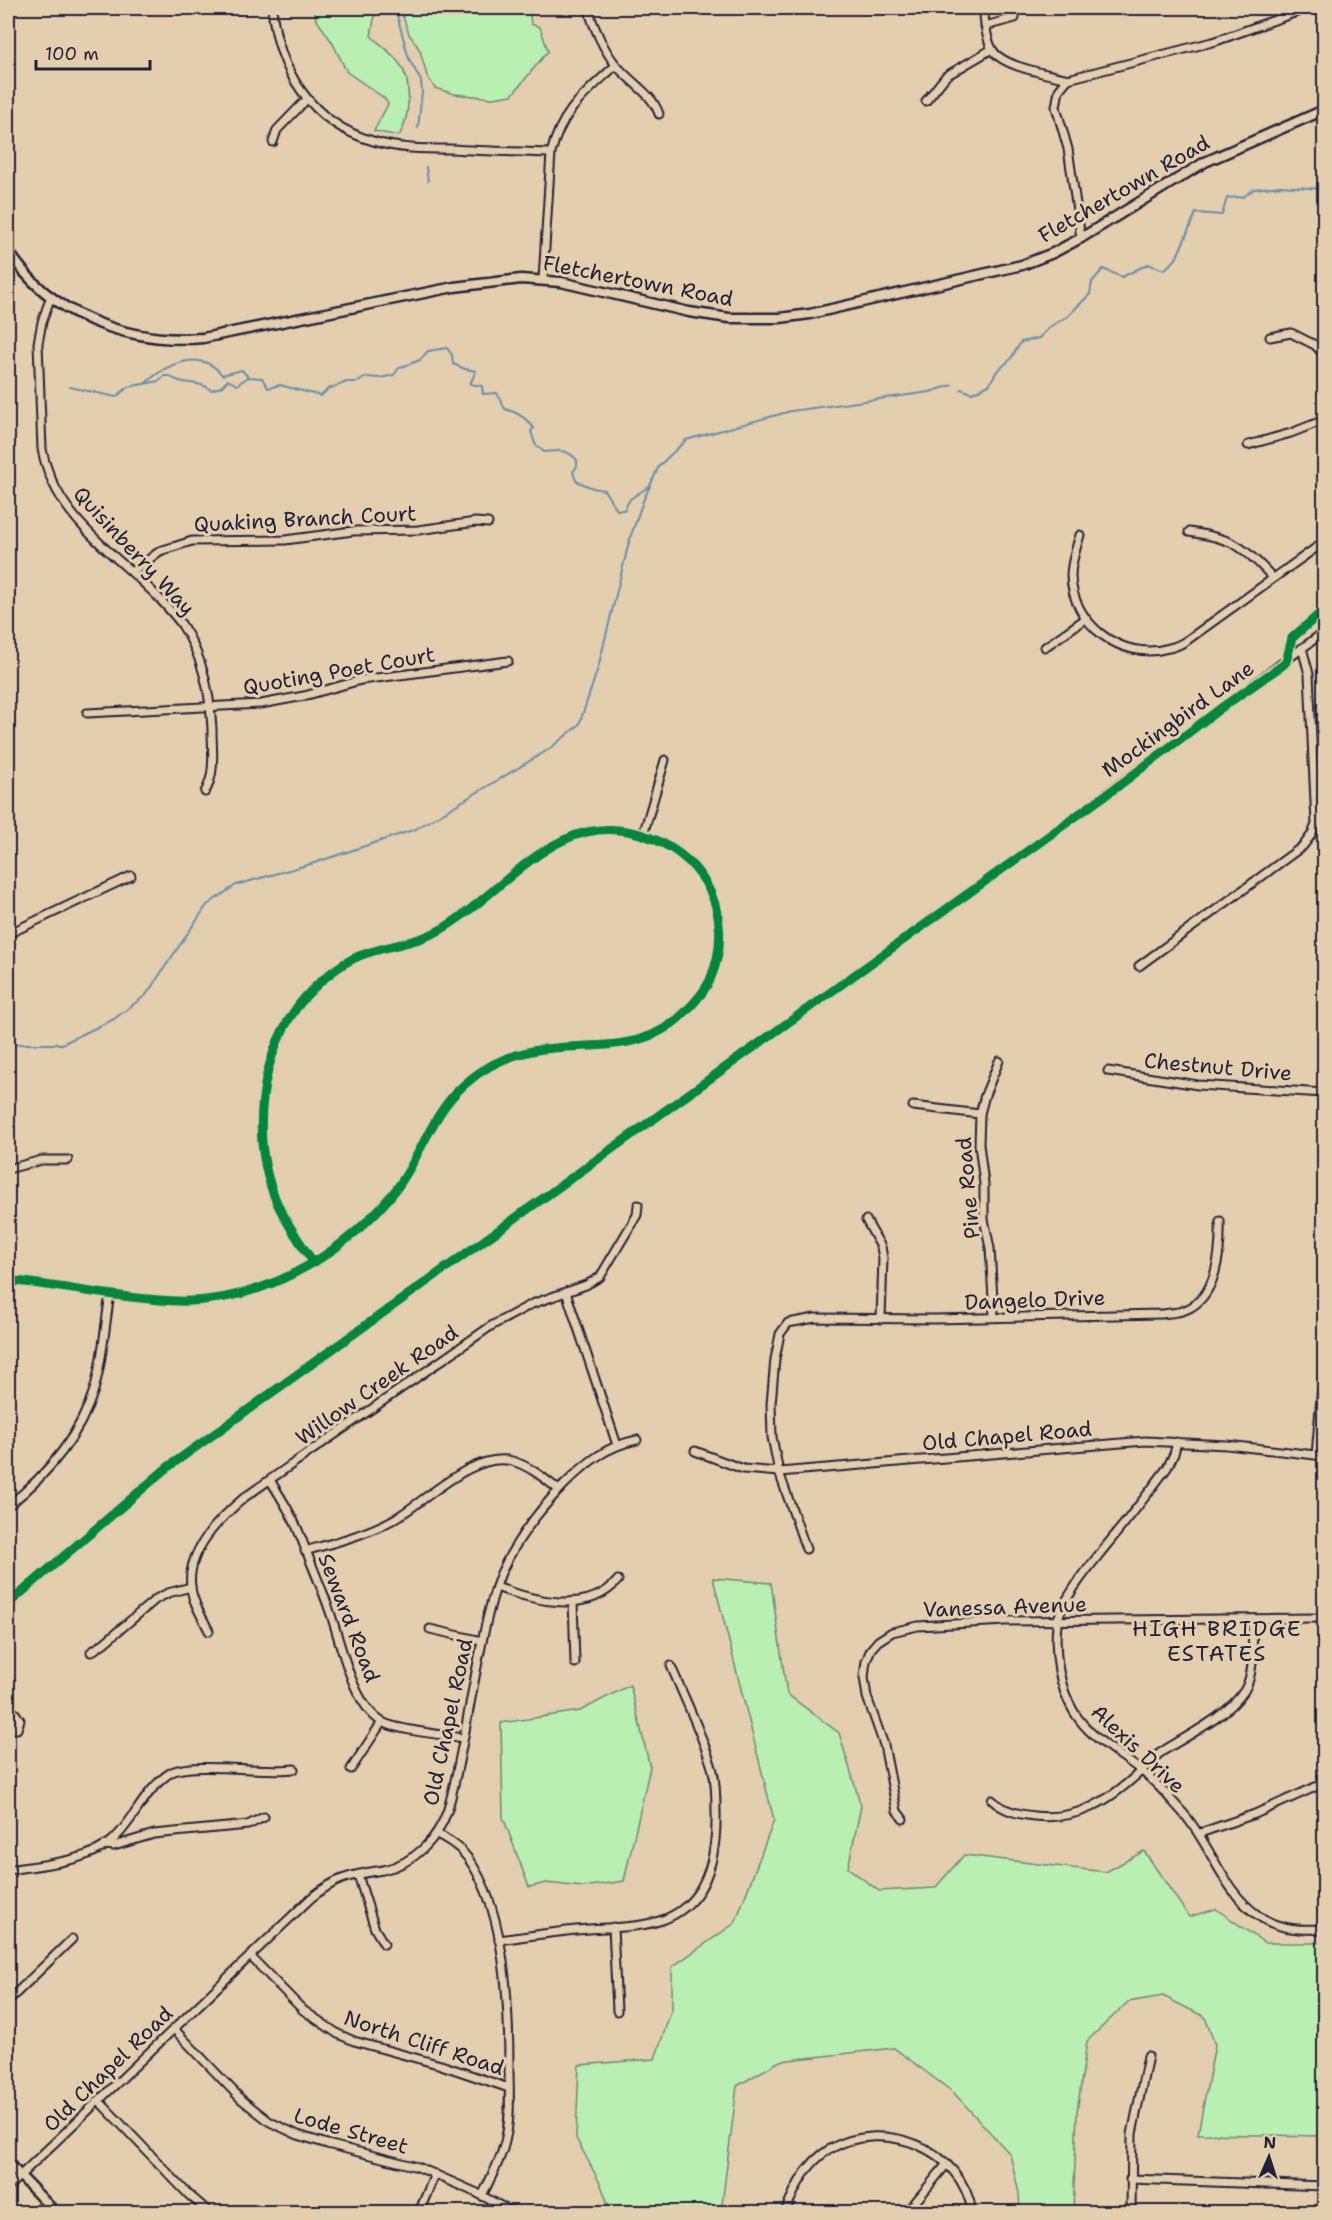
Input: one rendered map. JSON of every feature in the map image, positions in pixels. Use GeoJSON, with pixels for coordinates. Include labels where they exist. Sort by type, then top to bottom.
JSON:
{"type":"FeatureCollection","features":[{"type":"Feature","properties":{"kind":"street"},"geometry":{"type":"LineString","coordinates":[[272,8],[276,34],[286,63],[300,91],[332,122],[352,134],[407,148],[551,153]]}},
{"type":"Feature","properties":{"kind":"street"},"geometry":{"type":"LineString","coordinates":[[588,8],[598,34],[616,65],[647,94],[656,105],[659,114]]}},
{"type":"Feature","properties":{"kind":"street"},"geometry":{"type":"LineString","coordinates":[[982,8],[992,49],[1003,60],[1068,79],[1216,41],[1308,8]]}},
{"type":"Feature","properties":{"kind":"street"},"geometry":{"type":"LineString","coordinates":[[985,26],[1015,18]]}},
{"type":"Feature","properties":{"kind":"street"},"geometry":{"type":"LineString","coordinates":[[926,101],[939,83],[954,70],[992,49]]}},
{"type":"Feature","properties":{"kind":"street"},"geometry":{"type":"LineString","coordinates":[[543,279],[551,153],[555,140],[573,105],[616,65]]}},
{"type":"Feature","properties":{"kind":"street"},"geometry":{"type":"LineString","coordinates":[[1068,79],[1059,90],[1056,107],[1068,149],[1081,238]]}},
{"type":"Feature","properties":{"kind":"street"},"geometry":{"type":"LineString","coordinates":[[273,142],[277,130],[306,99]]}},
{"type":"Feature","properties":{"kind":"street","name":"Fletchertown Road"},"geometry":{"type":"LineString","coordinates":[[8,250],[32,280],[79,315],[117,331],[146,337],[182,340],[242,331],[454,287],[489,282],[543,279],[713,316],[780,318],[859,304],[1022,265],[1053,253],[1081,238],[1205,162],[1324,110]]}},
{"type":"Feature","properties":{"kind":"street","name":"Quisinberry Way"},"geometry":{"type":"LineString","coordinates":[[51,296],[38,343],[45,465],[56,491],[72,514],[172,612],[188,635],[204,672],[211,706],[212,773],[206,792]]}},
{"type":"Feature","properties":{"kind":"street"},"geometry":{"type":"LineString","coordinates":[[1270,337],[1291,333],[1315,345],[1324,355]]}},
{"type":"Feature","properties":{"kind":"street"},"geometry":{"type":"LineString","coordinates":[[1248,445],[1291,434],[1324,420]]}},
{"type":"Feature","properties":{"kind":"street","name":"Quaking Branch Court"},"geometry":{"type":"LineString","coordinates":[[132,572],[160,551],[192,541],[285,540],[353,531],[418,530],[462,523],[488,523]]}},
{"type":"Feature","properties":{"kind":"street"},"geometry":{"type":"LineString","coordinates":[[1189,532],[1219,536],[1239,546],[1252,555],[1273,578]]}},
{"type":"Feature","properties":{"kind":"street"},"geometry":{"type":"LineString","coordinates":[[1080,535],[1072,560],[1072,584],[1074,596],[1085,619],[1096,631],[1123,646],[1152,651],[1168,649],[1204,630],[1324,542]]}},
{"type":"Feature","properties":{"kind":"street"},"geometry":{"type":"LineString","coordinates":[[1046,648],[1085,619]]}},
{"type":"Feature","properties":{"kind":"street","name":"Mockingbird Lane"},"geometry":{"type":"LineString","coordinates":[[1091,805],[1283,665],[1324,632]]}},
{"type":"Feature","properties":{"kind":"street"},"geometry":{"type":"LineString","coordinates":[[1140,966],[1303,846],[1312,834],[1316,824],[1309,674],[1302,648]]}},
{"type":"Feature","properties":{"kind":"street","name":"Quoting Poet Court"},"geometry":{"type":"LineString","coordinates":[[87,713],[261,704],[361,681],[508,661]]}},
{"type":"Feature","properties":{"kind":"street"},"geometry":{"type":"LineString","coordinates":[[643,836],[665,760]]}},
{"type":"Feature","properties":{"kind":"street"},"geometry":{"type":"LineString","coordinates":[[8,1280],[174,1302],[224,1297],[268,1285],[314,1263],[348,1239],[388,1199],[410,1169],[437,1116],[455,1094],[478,1073],[502,1060],[536,1050],[607,1046],[651,1037],[681,1017],[698,999],[711,977],[720,944],[719,920],[715,902],[697,871],[686,858],[658,841],[643,836],[596,831],[579,834],[558,842],[538,854],[449,924],[418,940],[354,958],[316,986],[298,1005],[280,1039],[268,1072],[263,1095],[262,1126],[266,1167],[272,1189],[290,1227],[314,1263]]}},
{"type":"Feature","properties":{"kind":"street"},"geometry":{"type":"LineString","coordinates":[[8,934],[131,876]]}},
{"type":"Feature","properties":{"kind":"street","name":"Pine Road"},"geometry":{"type":"LineString","coordinates":[[994,1316],[990,1248],[984,1219],[984,1184],[979,1144],[980,1114],[999,1060]]}},
{"type":"Feature","properties":{"kind":"street","name":"Chestnut Drive"},"geometry":{"type":"LineString","coordinates":[[1108,1071],[1198,1085],[1324,1093]]}},
{"type":"Feature","properties":{"kind":"street"},"geometry":{"type":"LineString","coordinates":[[913,1106],[980,1114]]}},
{"type":"Feature","properties":{"kind":"street"},"geometry":{"type":"LineString","coordinates":[[8,1169],[42,1160],[68,1160]]}},
{"type":"Feature","properties":{"kind":"street","name":"Willow Creek Road"},"geometry":{"type":"LineString","coordinates":[[191,1587],[191,1574],[198,1553],[213,1527],[245,1497],[491,1326],[532,1304],[586,1285],[600,1277],[633,1224],[638,1205]]}},
{"type":"Feature","properties":{"kind":"street"},"geometry":{"type":"LineString","coordinates":[[866,1220],[881,1247],[883,1258],[881,1319]]}},
{"type":"Feature","properties":{"kind":"street","name":"Dangelo Drive"},"geometry":{"type":"LineString","coordinates":[[779,1472],[774,1453],[771,1404],[777,1345],[785,1325],[793,1321],[815,1318],[881,1319],[1175,1313],[1187,1310],[1202,1298],[1210,1284],[1216,1267],[1220,1221]]}},
{"type":"Feature","properties":{"kind":"street"},"geometry":{"type":"LineString","coordinates":[[566,1292],[617,1445]]}},
{"type":"Feature","properties":{"kind":"street"},"geometry":{"type":"LineString","coordinates":[[8,1506],[48,1470],[65,1450],[85,1413],[94,1389],[100,1361],[110,1294]]}},
{"type":"Feature","properties":{"kind":"street"},"geometry":{"type":"LineString","coordinates":[[1320,1456],[1324,1362]]}},
{"type":"Feature","properties":{"kind":"street","name":"Old Chapel Road"},"geometry":{"type":"LineString","coordinates":[[8,2187],[300,1907],[322,1890],[342,1879],[385,1869],[403,1862],[423,1849],[437,1834],[448,1809],[482,1641],[496,1587],[504,1569],[528,1528],[559,1490],[589,1462],[617,1445],[637,1440]]}},
{"type":"Feature","properties":{"kind":"street","name":"Old Chapel Road"},"geometry":{"type":"LineString","coordinates":[[695,1451],[743,1469],[779,1472],[1144,1441],[1257,1448],[1320,1456]]}},
{"type":"Feature","properties":{"kind":"street","name":"Alexis Drive"},"geometry":{"type":"LineString","coordinates":[[1177,1442],[1167,1468],[1083,1576],[1058,1621],[1057,1660],[1064,1690],[1075,1714],[1100,1741],[1142,1770],[1200,1833],[1227,1884],[1238,1898],[1258,1916],[1283,1927],[1324,1929]]}},
{"type":"Feature","properties":{"kind":"street"},"geometry":{"type":"LineString","coordinates":[[305,1551],[379,1527],[415,1506],[463,1472],[484,1462],[511,1461],[531,1469],[559,1490]]}},
{"type":"Feature","properties":{"kind":"street"},"geometry":{"type":"LineString","coordinates":[[779,1472],[806,1549]]}},
{"type":"Feature","properties":{"kind":"street","name":"Seward Road"},"geometry":{"type":"LineString","coordinates":[[270,1480],[291,1514],[331,1614],[350,1676],[365,1703],[382,1722]]}},
{"type":"Feature","properties":{"kind":"street"},"geometry":{"type":"LineString","coordinates":[[496,1587],[535,1599],[555,1602],[585,1599],[605,1591],[618,1581]]}},
{"type":"Feature","properties":{"kind":"street"},"geometry":{"type":"LineString","coordinates":[[90,1652],[156,1599],[191,1587],[209,1631]]}},
{"type":"Feature","properties":{"kind":"street"},"geometry":{"type":"LineString","coordinates":[[573,1601],[574,1663]]}},
{"type":"Feature","properties":{"kind":"street"},"geometry":{"type":"LineString","coordinates":[[992,1800],[1014,1813],[1043,1817],[1067,1816],[1102,1803],[1158,1755],[1222,1712],[1243,1692],[1250,1674],[1252,1618]]}},
{"type":"Feature","properties":{"kind":"street","name":"Vanessa Avenue"},"geometry":{"type":"LineString","coordinates":[[903,1819],[897,1811],[884,1745],[865,1686],[866,1661],[871,1649],[878,1641],[892,1632],[918,1626],[1058,1621],[1324,1618]]}},
{"type":"Feature","properties":{"kind":"street"},"geometry":{"type":"LineString","coordinates":[[430,1629],[482,1641]]}},
{"type":"Feature","properties":{"kind":"street"},"geometry":{"type":"LineString","coordinates":[[499,1940],[656,1922],[675,1914],[690,1903],[702,1887],[714,1852],[717,1827],[713,1773],[671,1666]]}},
{"type":"Feature","properties":{"kind":"street"},"geometry":{"type":"LineString","coordinates":[[8,1714],[15,1713],[20,1720],[17,1729],[8,1730]]}},
{"type":"Feature","properties":{"kind":"street"},"geometry":{"type":"LineString","coordinates":[[351,1770],[382,1722],[463,1738]]}},
{"type":"Feature","properties":{"kind":"street"},"geometry":{"type":"LineString","coordinates":[[8,1870],[64,1861],[105,1845],[113,1840],[153,1789],[171,1772],[201,1767],[269,1771],[294,1769]]}},
{"type":"Feature","properties":{"kind":"street"},"geometry":{"type":"LineString","coordinates":[[1200,1833],[1255,1814],[1324,1783]]}},
{"type":"Feature","properties":{"kind":"street"},"geometry":{"type":"LineString","coordinates":[[105,1845],[114,1846],[154,1834],[248,1825],[264,1817]]}},
{"type":"Feature","properties":{"kind":"street"},"geometry":{"type":"LineString","coordinates":[[437,1834],[459,1849],[472,1866],[490,1907],[499,1940],[507,2001],[509,2088],[507,2135],[502,2152],[482,2196]]}},
{"type":"Feature","properties":{"kind":"street"},"geometry":{"type":"LineString","coordinates":[[358,1875],[375,1929],[384,1944]]}},
{"type":"Feature","properties":{"kind":"street"},"geometry":{"type":"LineString","coordinates":[[613,1927],[617,2011]]}},
{"type":"Feature","properties":{"kind":"street"},"geometry":{"type":"LineString","coordinates":[[9,1996],[72,1939]]}},
{"type":"Feature","properties":{"kind":"street","name":"North Cliff Road"},"geometry":{"type":"LineString","coordinates":[[250,1956],[303,2010],[338,2034],[354,2041],[441,2065],[509,2088]]}},
{"type":"Feature","properties":{"kind":"street","name":"Lode Street"},"geometry":{"type":"LineString","coordinates":[[174,2029],[241,2099],[270,2122],[298,2135],[402,2162],[435,2174],[512,2212]]}},
{"type":"Feature","properties":{"kind":"street"},"geometry":{"type":"LineString","coordinates":[[1131,2212],[1132,2134],[1148,2056]]}},
{"type":"Feature","properties":{"kind":"street"},"geometry":{"type":"LineString","coordinates":[[99,2101],[195,2201],[209,2212]]}},
{"type":"Feature","properties":{"kind":"street"},"geometry":{"type":"LineString","coordinates":[[785,2212],[797,2186],[810,2166],[831,2149],[848,2142],[871,2137],[904,2139],[920,2145],[946,2165],[961,2184],[972,2212]]}},
{"type":"Feature","properties":{"kind":"street"},"geometry":{"type":"LineString","coordinates":[[8,2163],[55,2212]]}},
{"type":"Feature","properties":{"kind":"street"},"geometry":{"type":"LineString","coordinates":[[907,2212],[946,2165]]}},
{"type":"Feature","properties":{"kind":"street"},"geometry":{"type":"LineString","coordinates":[[419,2212],[435,2174]]}},
{"type":"Feature","properties":{"kind":"street"},"geometry":{"type":"LineString","coordinates":[[1130,2179],[1324,2186]]}},
{"type":"Feature","properties":{"kind":"green space"},"geometry":{"type":"Polygon","coordinates":[[[313,8],[376,8],[371,36],[396,59],[403,71],[408,89],[408,109],[399,136],[374,131],[388,104],[384,98],[347,72],[332,42],[316,19],[313,8]]]}},
{"type":"Feature","properties":{"kind":"green space"},"geometry":{"type":"Polygon","coordinates":[[[400,8],[529,8],[531,24],[540,27],[548,51],[512,95],[493,98],[454,94],[435,88],[427,76],[420,50],[409,34],[400,8]]]}},
{"type":"Feature","properties":{"kind":"green space"},"geometry":{"type":"Polygon","coordinates":[[[713,1578],[771,1583],[787,1694],[839,1733],[861,1806],[848,1868],[879,1891],[935,1888],[964,1855],[1106,1872],[1144,1851],[1189,1917],[1216,1909],[1265,1943],[1324,1943],[1324,2136],[1198,2134],[1215,2045],[1205,2017],[1163,1996],[1128,2002],[1087,2041],[1077,2112],[1073,2212],[1020,2212],[1019,2193],[1010,2154],[954,2093],[894,2048],[780,2061],[737,2086],[721,2212],[611,2212],[601,2185],[576,2138],[579,2065],[655,2059],[672,2009],[672,1967],[735,1923],[774,1820],[713,1578]]]}},
{"type":"Feature","properties":{"kind":"green space"},"geometry":{"type":"Polygon","coordinates":[[[630,1685],[650,1767],[624,1881],[583,1887],[546,1883],[529,1887],[503,1817],[501,1723],[580,1711],[630,1685]]]}},
{"type":"Feature","properties":{"kind":"waterway"},"geometry":{"type":"LineString","coordinates":[[395,8],[409,59],[421,81],[418,128]]}},
{"type":"Feature","properties":{"kind":"waterway"},"geometry":{"type":"LineString","coordinates":[[426,167],[428,181]]}},
{"type":"Feature","properties":{"kind":"waterway"},"geometry":{"type":"LineString","coordinates":[[961,389],[972,393],[989,385],[997,371],[1010,360],[1021,342],[1039,338],[1051,326],[1068,316],[1090,294],[1092,282],[1103,269],[1122,277],[1148,264],[1164,270],[1176,259],[1196,213],[1222,215],[1227,198],[1243,197],[1254,189],[1281,186],[1322,189],[1324,186]]}},
{"type":"Feature","properties":{"kind":"waterway"},"geometry":{"type":"LineString","coordinates":[[70,387],[116,397],[128,387],[159,381],[164,376],[202,385],[211,390],[221,387],[228,380],[237,385],[248,377],[262,378],[268,388],[280,385],[321,396],[328,389],[347,382],[358,382],[366,377],[380,378],[394,375],[399,368],[420,360],[428,351],[447,348],[452,355],[453,364],[476,371],[470,384],[482,386],[483,394],[497,393],[505,409],[528,421],[534,428],[531,431],[535,444],[544,452],[562,451],[573,456],[577,460],[577,466],[573,472],[576,481],[604,490],[617,510],[624,510],[630,499],[648,487]]}},
{"type":"Feature","properties":{"kind":"waterway"},"geometry":{"type":"LineString","coordinates":[[146,383],[173,365],[194,361],[204,362],[214,367],[222,375],[242,370],[248,377]]}},
{"type":"Feature","properties":{"kind":"waterway"},"geometry":{"type":"LineString","coordinates":[[8,1050],[16,1044],[62,1044],[114,1019],[146,995],[207,905],[236,885],[314,863],[416,829],[548,750],[579,725],[598,668],[630,538],[643,501],[659,466],[686,440],[791,411],[930,392],[952,385]]}},
{"type":"Feature","properties":{"kind":"cycle path"},"geometry":{"type":"LineString","coordinates":[[8,1604],[168,1467],[1121,784],[1221,708],[1283,665],[1286,662],[1292,638],[1324,610]]}},
{"type":"Feature","properties":{"kind":"cycle path"},"geometry":{"type":"LineString","coordinates":[[8,1280],[134,1298],[176,1301],[207,1300],[237,1295],[266,1285],[295,1273],[321,1258],[369,1219],[390,1197],[409,1169],[442,1110],[453,1096],[480,1072],[505,1059],[532,1051],[616,1044],[655,1034],[673,1023],[693,1004],[706,987],[715,968],[720,930],[711,893],[687,860],[672,848],[646,836],[614,830],[586,832],[559,842],[535,857],[464,914],[440,930],[352,959],[331,973],[306,996],[290,1018],[277,1043],[268,1069],[261,1125],[263,1153],[278,1205],[290,1228],[300,1242],[304,1249],[309,1256],[314,1263]]}},
{"type":"Feature","properties":{"kind":"district","name":"HIGH BRIDGE ESTATES"},"geometry":{"type":"Point","coordinates":[1217,1640]}}]}
